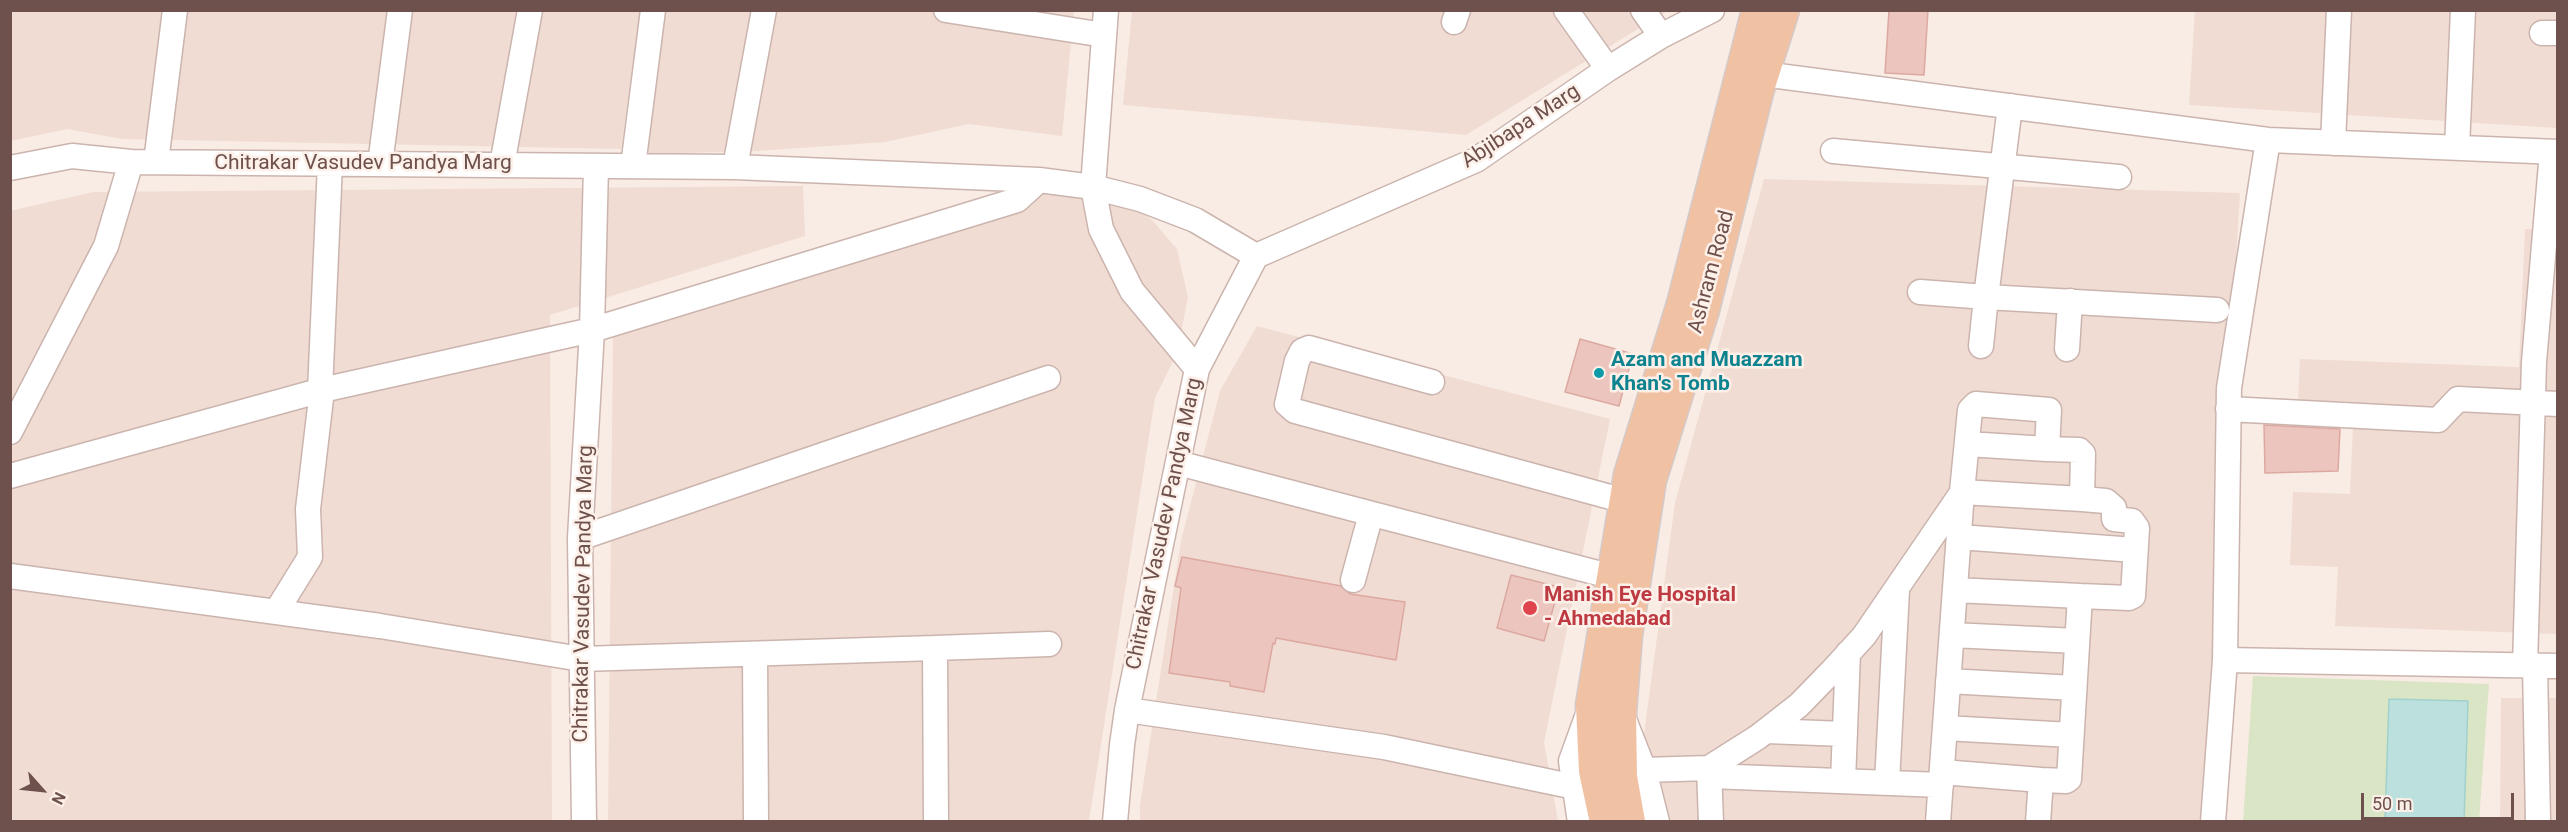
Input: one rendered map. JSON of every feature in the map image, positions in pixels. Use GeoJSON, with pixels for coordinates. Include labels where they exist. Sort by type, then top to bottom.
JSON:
{"type":"FeatureCollection","features":[{"type":"Feature","properties":{"kind":"main road","name":"Ashram Road"},"geometry":{"type":"LineString","coordinates":[[1609,776],[1591,705],[1629,475],[1682,304],[1757,10]]}},
{"type":"Feature","properties":{"kind":"main road","name":"Ashram Road"},"geometry":{"type":"LineString","coordinates":[[1609,776],[1621,712],[1627,635],[1651,480],[1704,309],[1763,74],[1784,10]]}},
{"type":"Feature","properties":{"kind":"main road"},"geometry":{"type":"LineString","coordinates":[[1605,822],[1609,776]]}},
{"type":"Feature","properties":{"kind":"main road"},"geometry":{"type":"LineString","coordinates":[[1609,776],[1630,822]]}},
{"type":"Feature","properties":{"kind":"street"},"geometry":{"type":"LineString","coordinates":[[156,162],[175,10]]}},
{"type":"Feature","properties":{"kind":"street"},"geometry":{"type":"LineString","coordinates":[[380,164],[400,10]]}},
{"type":"Feature","properties":{"kind":"street"},"geometry":{"type":"LineString","coordinates":[[502,165],[530,10]]}},
{"type":"Feature","properties":{"kind":"street"},"geometry":{"type":"LineString","coordinates":[[633,166],[653,10]]}},
{"type":"Feature","properties":{"kind":"street"},"geometry":{"type":"LineString","coordinates":[[735,167],[764,10]]}},
{"type":"Feature","properties":{"kind":"street"},"geometry":{"type":"LineString","coordinates":[[946,10],[1003,15],[1104,35]]}},
{"type":"Feature","properties":{"kind":"street"},"geometry":{"type":"LineString","coordinates":[[1106,10],[1093,187],[1101,229],[1132,291],[1197,369]]}},
{"type":"Feature","properties":{"kind":"street"},"geometry":{"type":"LineString","coordinates":[[1566,10],[1608,69]]}},
{"type":"Feature","properties":{"kind":"street"},"geometry":{"type":"LineString","coordinates":[[1643,10],[1661,36]]}},
{"type":"Feature","properties":{"kind":"street","name":"Abjibapa Marg"},"geometry":{"type":"LineString","coordinates":[[1256,256],[1476,160],[1608,69],[1661,36],[1712,10]]}},
{"type":"Feature","properties":{"kind":"street"},"geometry":{"type":"LineString","coordinates":[[2332,143],[2339,10]]}},
{"type":"Feature","properties":{"kind":"street"},"geometry":{"type":"LineString","coordinates":[[2457,148],[2463,10]]}},
{"type":"Feature","properties":{"kind":"street"},"geometry":{"type":"LineString","coordinates":[[1763,74],[2268,140],[2555,152],[2535,350],[2532,403],[2539,665],[2538,822]]}},
{"type":"Feature","properties":{"kind":"street"},"geometry":{"type":"LineString","coordinates":[[1981,346],[2010,106]]}},
{"type":"Feature","properties":{"kind":"street"},"geometry":{"type":"LineString","coordinates":[[2213,822],[2225,660],[2229,388],[2268,140]]}},
{"type":"Feature","properties":{"kind":"street"},"geometry":{"type":"LineString","coordinates":[[1833,151],[2119,177]]}},
{"type":"Feature","properties":{"kind":"street","name":"Chitrakar Vasudev Pandya Marg"},"geometry":{"type":"LineString","coordinates":[[10,168],[72,156],[131,162],[735,167],[1039,180],[1093,187],[1140,199],[1195,220],[1256,256],[1197,369],[1127,710],[1115,822]]}},
{"type":"Feature","properties":{"kind":"street"},"geometry":{"type":"LineString","coordinates":[[10,432],[106,246],[131,162]]}},
{"type":"Feature","properties":{"kind":"street"},"geometry":{"type":"LineString","coordinates":[[276,612],[310,557],[308,509],[322,390],[320,391],[330,164]]}},
{"type":"Feature","properties":{"kind":"street","name":"Chitrakar Vasudev Pandya Marg"},"geometry":{"type":"LineString","coordinates":[[584,822],[580,538],[592,330],[596,166]]}},
{"type":"Feature","properties":{"kind":"street"},"geometry":{"type":"LineString","coordinates":[[10,476],[322,390],[592,330],[1017,200],[1039,180]]}},
{"type":"Feature","properties":{"kind":"street"},"geometry":{"type":"LineString","coordinates":[[1920,292],[2217,310]]}},
{"type":"Feature","properties":{"kind":"street"},"geometry":{"type":"LineString","coordinates":[[2067,349],[2070,301]]}},
{"type":"Feature","properties":{"kind":"street"},"geometry":{"type":"LineString","coordinates":[[1432,382],[1309,348],[1302,351],[1297,361],[1287,404],[1295,411],[1625,501]]}},
{"type":"Feature","properties":{"kind":"street"},"geometry":{"type":"LineString","coordinates":[[580,538],[1048,378]]}},
{"type":"Feature","properties":{"kind":"street"},"geometry":{"type":"LineString","coordinates":[[2228,409],[2438,420],[2458,399],[2558,404]]}},
{"type":"Feature","properties":{"kind":"street"},"geometry":{"type":"LineString","coordinates":[[1946,822],[1938,821],[1970,410],[1976,404],[2049,410],[2048,449]]}},
{"type":"Feature","properties":{"kind":"street"},"geometry":{"type":"LineString","coordinates":[[1967,444],[2081,452],[2082,499]]}},
{"type":"Feature","properties":{"kind":"street"},"geometry":{"type":"LineString","coordinates":[[1178,463],[1613,577]]}},
{"type":"Feature","properties":{"kind":"street"},"geometry":{"type":"LineString","coordinates":[[1955,590],[2080,597],[2133,596],[2136,524],[2132,521],[2114,519],[2114,508],[2106,501],[1962,492]]}},
{"type":"Feature","properties":{"kind":"street"},"geometry":{"type":"LineString","coordinates":[[1710,772],[1799,705],[1864,636],[1962,492]]}},
{"type":"Feature","properties":{"kind":"street"},"geometry":{"type":"LineString","coordinates":[[1353,580],[1371,514]]}},
{"type":"Feature","properties":{"kind":"street"},"geometry":{"type":"LineString","coordinates":[[1959,537],[2135,550]]}},
{"type":"Feature","properties":{"kind":"street"},"geometry":{"type":"LineString","coordinates":[[10,576],[380,626],[581,659],[1049,644]]}},
{"type":"Feature","properties":{"kind":"street"},"geometry":{"type":"LineString","coordinates":[[1887,783],[1897,590]]}},
{"type":"Feature","properties":{"kind":"street"},"geometry":{"type":"LineString","coordinates":[[1127,710],[1609,776],[1710,772],[1887,783],[1941,779],[2066,781],[2069,778],[2080,597]]}},
{"type":"Feature","properties":{"kind":"street"},"geometry":{"type":"LineString","coordinates":[[1952,635],[2077,641]]}},
{"type":"Feature","properties":{"kind":"street"},"geometry":{"type":"LineString","coordinates":[[935,648],[936,822]]}},
{"type":"Feature","properties":{"kind":"street"},"geometry":{"type":"LineString","coordinates":[[1844,781],[1848,653]]}},
{"type":"Feature","properties":{"kind":"street"},"geometry":{"type":"LineString","coordinates":[[755,654],[756,822]]}},
{"type":"Feature","properties":{"kind":"street"},"geometry":{"type":"LineString","coordinates":[[2225,660],[2539,665]]}},
{"type":"Feature","properties":{"kind":"street"},"geometry":{"type":"LineString","coordinates":[[1948,681],[2074,688]]}},
{"type":"Feature","properties":{"kind":"street"},"geometry":{"type":"LineString","coordinates":[[1945,728],[2072,735]]}},
{"type":"Feature","properties":{"kind":"street"},"geometry":{"type":"LineString","coordinates":[[1766,731],[1845,734]]}},
{"type":"Feature","properties":{"kind":"street"},"geometry":{"type":"LineString","coordinates":[[1710,772],[1711,822]]}},
{"type":"Feature","properties":{"kind":"street"},"geometry":{"type":"LineString","coordinates":[[1580,822],[1609,776]]}},
{"type":"Feature","properties":{"kind":"street"},"geometry":{"type":"LineString","coordinates":[[1609,776],[1657,822]]}},
{"type":"Feature","properties":{"kind":"street"},"geometry":{"type":"LineString","coordinates":[[2038,822],[2041,780]]}},
{"type":"Feature","properties":{"kind":"shaded area"},"geometry":{"type":"Polygon","coordinates":[[[10,11],[640,11],[621,149],[122,139],[67,129],[11,141],[10,11]]]}},
{"type":"Feature","properties":{"kind":"shaded area"},"geometry":{"type":"Polygon","coordinates":[[[662,11],[1074,11],[1062,136],[969,124],[885,142],[757,151],[644,154],[662,11]]]}},
{"type":"Feature","properties":{"kind":"shaded area"},"geometry":{"type":"Polygon","coordinates":[[[1132,11],[1667,11],[1466,135],[1123,105],[1132,11]]]}},
{"type":"Feature","properties":{"kind":"shaded area"},"geometry":{"type":"Polygon","coordinates":[[[2195,11],[2557,11],[2557,128],[2189,105],[2195,11]]]}},
{"type":"Feature","properties":{"kind":"shaded area"},"geometry":{"type":"Polygon","coordinates":[[[1085,176],[1121,196],[1153,221],[1177,249],[1188,297],[1177,353],[1155,398],[1089,821],[608,822],[613,335],[1085,176]]]}},
{"type":"Feature","properties":{"kind":"shaded area"},"geometry":{"type":"Polygon","coordinates":[[[1764,179],[2240,193],[2202,821],[1645,822],[1641,756],[1675,503],[1764,179]]]}},
{"type":"Feature","properties":{"kind":"shaded area"},"geometry":{"type":"Polygon","coordinates":[[[803,186],[805,236],[550,315],[552,821],[11,821],[10,211],[93,192],[803,186]]]}},
{"type":"Feature","properties":{"kind":"shaded area"},"geometry":{"type":"Polygon","coordinates":[[[2525,229],[2557,230],[2557,634],[2335,626],[2338,567],[2290,565],[2293,492],[2350,494],[2354,402],[2298,400],[2300,359],[2519,367],[2525,229]]]}},
{"type":"Feature","properties":{"kind":"shaded area"},"geometry":{"type":"Polygon","coordinates":[[[1257,326],[1610,419],[1544,742],[1558,821],[1140,822],[1140,805],[1181,541],[1220,391],[1257,326]]]}},
{"type":"Feature","properties":{"kind":"shaded area"},"geometry":{"type":"Polygon","coordinates":[[[2501,698],[2557,698],[2557,821],[2500,822],[2501,698]]]}},
{"type":"Feature","properties":{"kind":"green space"},"geometry":{"type":"Polygon","coordinates":[[[2253,676],[2489,684],[2479,821],[2243,822],[2253,676]]]}},
{"type":"Feature","properties":{"kind":"water"},"geometry":{"type":"Polygon","coordinates":[[[2389,699],[2468,701],[2464,821],[2385,821],[2389,699]]]}},
{"type":"Feature","properties":{"kind":"building"},"geometry":{"type":"Polygon","coordinates":[[[1889,10],[1928,10],[1924,75],[1885,73],[1889,10]]]}},
{"type":"Feature","properties":{"kind":"building","name":"Azam and Muazzam Khan's Tomb"},"geometry":{"type":"Polygon","coordinates":[[[1580,339],[1633,354],[1619,406],[1565,392],[1580,339]]]}},
{"type":"Feature","properties":{"kind":"building"},"geometry":{"type":"Polygon","coordinates":[[[2264,425],[2340,429],[2338,471],[2265,473],[2264,425]]]}},
{"type":"Feature","properties":{"kind":"building"},"geometry":{"type":"Polygon","coordinates":[[[1182,557],[1341,586],[1350,594],[1405,602],[1396,660],[1276,638],[1275,644],[1273,643],[1264,692],[1230,686],[1230,682],[1169,673],[1181,588],[1175,586],[1182,557]]]}},
{"type":"Feature","properties":{"kind":"building"},"geometry":{"type":"Polygon","coordinates":[[[1511,575],[1559,587],[1544,641],[1497,628],[1511,575]]]}},
{"type":"Feature","properties":{"kind":"place","name":"Azam and Muazzam Khan's Tomb"},"geometry":{"type":"Point","coordinates":[1599,373]}},
{"type":"Feature","properties":{"kind":"place","name":"Manish Eye Hospital - Ahmedabad"},"geometry":{"type":"Point","coordinates":[1530,608]}}]}
